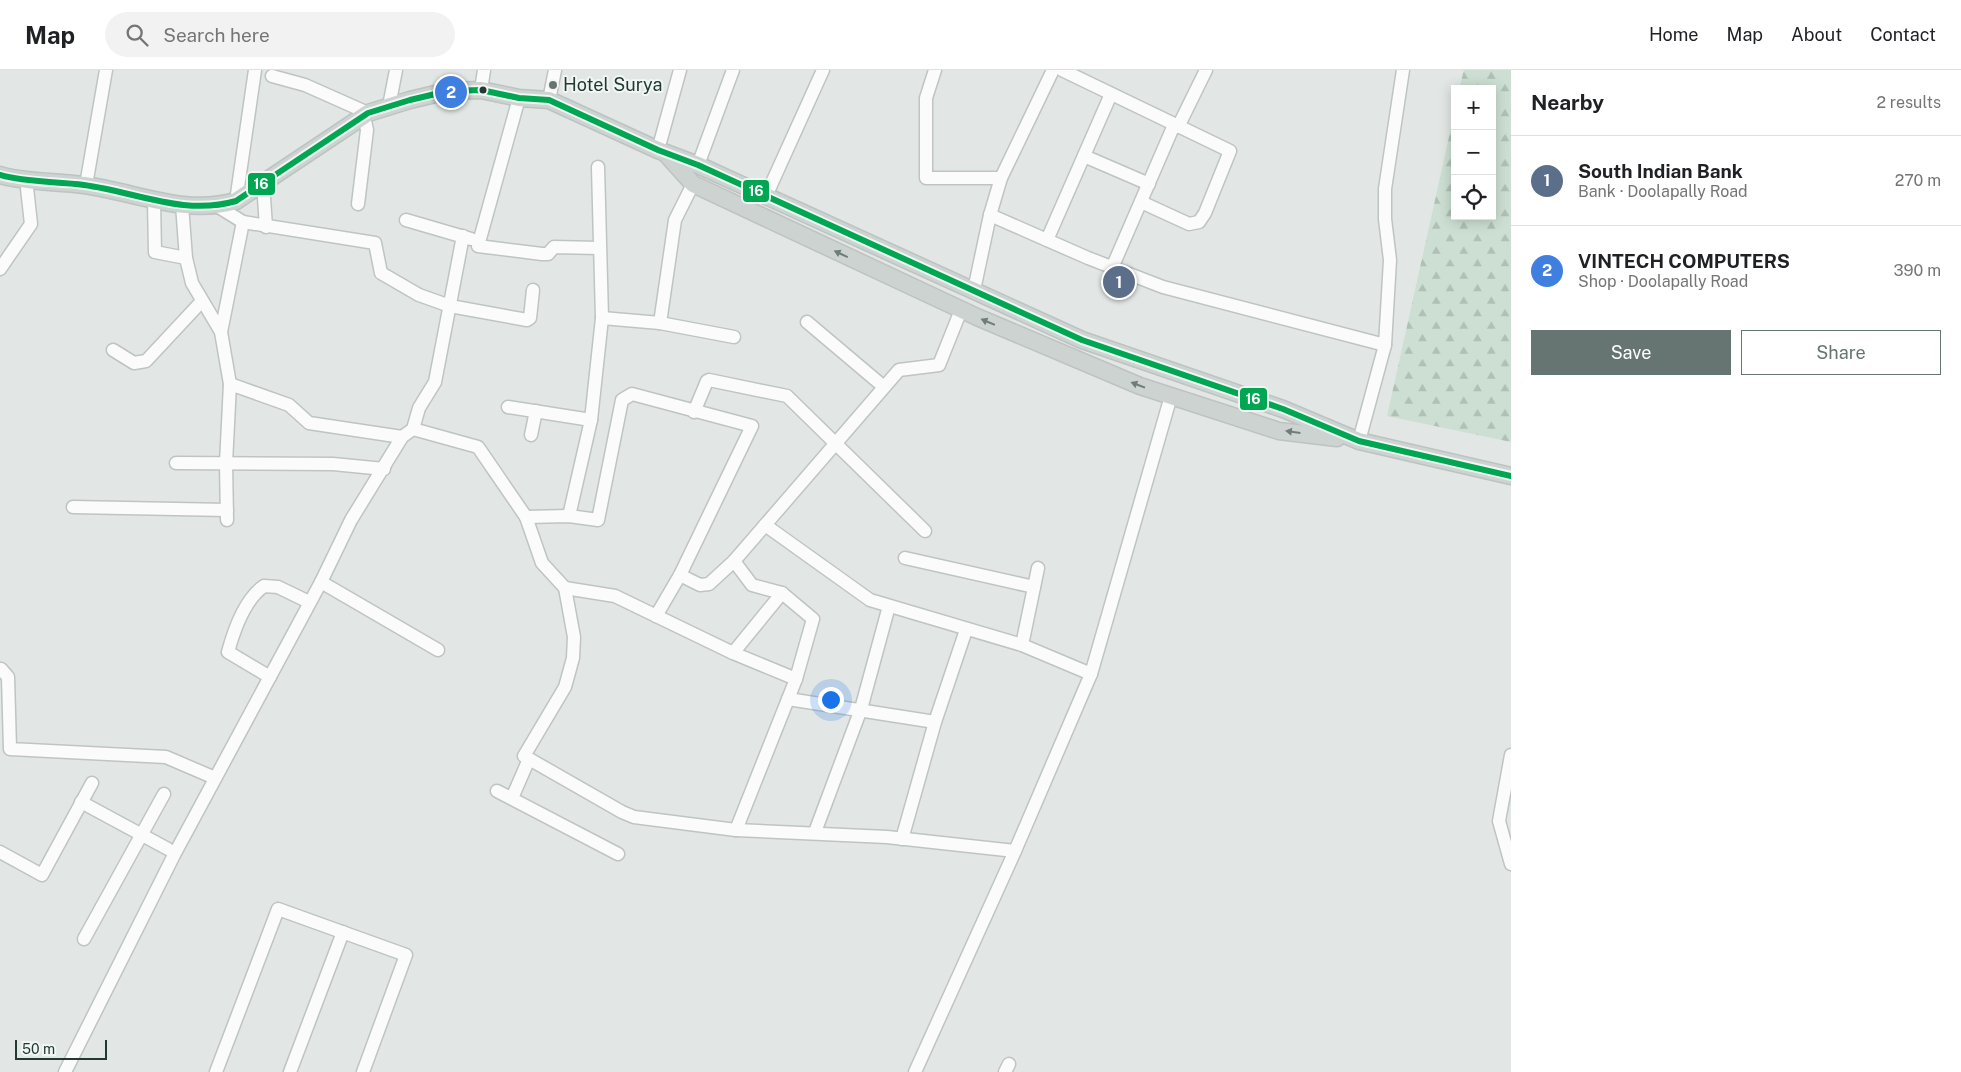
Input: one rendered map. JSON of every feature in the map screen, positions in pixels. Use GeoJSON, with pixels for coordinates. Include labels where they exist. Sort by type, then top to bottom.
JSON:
{"type":"FeatureCollection","features":[{"type":"Feature","properties":{"kind":"main road"},"geometry":{"type":"LineString","coordinates":[[1,177],[86,185],[154,202],[217,206],[236,201],[366,115],[389,106],[448,91],[481,90],[519,98],[549,100],[661,151],[698,165],[1082,340],[1283,409],[1359,442]]}},
{"type":"Feature","properties":{"kind":"main road"},"geometry":{"type":"LineString","coordinates":[[661,151],[692,184],[961,310],[1140,386],[1279,430],[1359,442],[1511,476]]}},
{"type":"Feature","properties":{"kind":"street"},"geometry":{"type":"LineString","coordinates":[[86,185],[106,70]]}},
{"type":"Feature","properties":{"kind":"street"},"geometry":{"type":"LineString","coordinates":[[236,201],[255,70]]}},
{"type":"Feature","properties":{"kind":"street"},"geometry":{"type":"LineString","coordinates":[[389,106],[396,70]]}},
{"type":"Feature","properties":{"kind":"street"},"geometry":{"type":"LineString","coordinates":[[481,90],[484,70]]}},
{"type":"Feature","properties":{"kind":"street"},"geometry":{"type":"LineString","coordinates":[[549,100],[555,70]]}},
{"type":"Feature","properties":{"kind":"street"},"geometry":{"type":"LineString","coordinates":[[661,151],[680,70]]}},
{"type":"Feature","properties":{"kind":"street"},"geometry":{"type":"LineString","coordinates":[[698,165],[733,70]]}},
{"type":"Feature","properties":{"kind":"street"},"geometry":{"type":"LineString","coordinates":[[766,196],[823,70]]}},
{"type":"Feature","properties":{"kind":"street"},"geometry":{"type":"LineString","coordinates":[[935,70],[926,98],[926,178],[1001,178]]}},
{"type":"Feature","properties":{"kind":"street"},"geometry":{"type":"LineString","coordinates":[[974,290],[990,216],[1001,178],[1053,70]]}},
{"type":"Feature","properties":{"kind":"street"},"geometry":{"type":"LineString","coordinates":[[1062,70],[1230,151],[1205,214],[1199,222],[1190,224],[1141,202]]}},
{"type":"Feature","properties":{"kind":"street"},"geometry":{"type":"LineString","coordinates":[[1112,268],[1176,126],[1206,70]]}},
{"type":"Feature","properties":{"kind":"street"},"geometry":{"type":"LineString","coordinates":[[1359,442],[1385,345],[1390,260],[1384,219],[1385,189],[1403,70]]}},
{"type":"Feature","properties":{"kind":"street"},"geometry":{"type":"LineString","coordinates":[[272,76],[305,85],[366,115],[367,130],[358,204]]}},
{"type":"Feature","properties":{"kind":"street"},"geometry":{"type":"LineString","coordinates":[[1047,240],[1111,94]]}},
{"type":"Feature","properties":{"kind":"street"},"geometry":{"type":"LineString","coordinates":[[519,98],[478,246],[542,254],[548,254],[554,247],[598,248]]}},
{"type":"Feature","properties":{"kind":"street"},"geometry":{"type":"LineString","coordinates":[[1084,156],[1149,184]]}},
{"type":"Feature","properties":{"kind":"street"},"geometry":{"type":"LineString","coordinates":[[569,516],[591,420],[602,318],[598,248],[598,167]]}},
{"type":"Feature","properties":{"kind":"street"},"geometry":{"type":"LineString","coordinates":[[0,269],[31,224],[26,179]]}},
{"type":"Feature","properties":{"kind":"street"},"geometry":{"type":"LineString","coordinates":[[263,183],[266,227]]}},
{"type":"Feature","properties":{"kind":"street"},"geometry":{"type":"LineString","coordinates":[[660,323],[675,220],[692,184]]}},
{"type":"Feature","properties":{"kind":"street"},"geometry":{"type":"LineString","coordinates":[[154,202],[155,252],[186,258]]}},
{"type":"Feature","properties":{"kind":"street"},"geometry":{"type":"LineString","coordinates":[[182,205],[186,258],[192,283],[221,332]]}},
{"type":"Feature","properties":{"kind":"street"},"geometry":{"type":"LineString","coordinates":[[217,206],[243,222],[375,243],[381,273],[419,295],[450,306],[527,320],[530,318],[533,290]]}},
{"type":"Feature","properties":{"kind":"street"},"geometry":{"type":"LineString","coordinates":[[990,216],[1112,268],[1184,294],[1385,345]]}},
{"type":"Feature","properties":{"kind":"street"},"geometry":{"type":"LineString","coordinates":[[406,220],[479,241]]}},
{"type":"Feature","properties":{"kind":"street"},"geometry":{"type":"LineString","coordinates":[[73,507],[227,515],[226,463],[230,384],[221,332],[243,222]]}},
{"type":"Feature","properties":{"kind":"street"},"geometry":{"type":"LineString","coordinates":[[65,1072],[351,520],[402,437],[413,429],[419,408],[435,382],[463,236]]}},
{"type":"Feature","properties":{"kind":"street"},"geometry":{"type":"LineString","coordinates":[[113,350],[134,363],[146,361],[202,301]]}},
{"type":"Feature","properties":{"kind":"street"},"geometry":{"type":"LineString","coordinates":[[680,575],[705,586],[710,584],[734,561],[899,370],[939,365],[961,310]]}},
{"type":"Feature","properties":{"kind":"street"},"geometry":{"type":"LineString","coordinates":[[602,318],[660,323],[734,337]]}},
{"type":"Feature","properties":{"kind":"street"},"geometry":{"type":"LineString","coordinates":[[807,322],[884,387]]}},
{"type":"Feature","properties":{"kind":"street"},"geometry":{"type":"LineString","coordinates":[[694,412],[706,381],[710,380],[787,396],[925,531]]}},
{"type":"Feature","properties":{"kind":"street"},"geometry":{"type":"LineString","coordinates":[[230,384],[289,405],[309,423],[402,437]]}},
{"type":"Feature","properties":{"kind":"street"},"geometry":{"type":"LineString","coordinates":[[526,517],[569,516],[598,520],[622,400],[632,394],[752,426],[680,575],[656,616]]}},
{"type":"Feature","properties":{"kind":"street"},"geometry":{"type":"LineString","coordinates":[[915,1072],[1016,851],[1091,674],[1171,396]]}},
{"type":"Feature","properties":{"kind":"street"},"geometry":{"type":"LineString","coordinates":[[508,406],[591,420]]}},
{"type":"Feature","properties":{"kind":"street"},"geometry":{"type":"LineString","coordinates":[[531,435],[536,411]]}},
{"type":"Feature","properties":{"kind":"street"},"geometry":{"type":"LineString","coordinates":[[413,429],[478,447],[526,517],[542,563],[565,588],[574,637],[573,658],[565,687],[524,756],[622,812],[634,816],[736,830],[816,832],[1016,851]]}},
{"type":"Feature","properties":{"kind":"street"},"geometry":{"type":"LineString","coordinates":[[176,463],[333,464],[384,469]]}},
{"type":"Feature","properties":{"kind":"street"},"geometry":{"type":"LineString","coordinates":[[765,525],[861,595],[889,606],[966,630],[1022,645],[1091,674]]}},
{"type":"Feature","properties":{"kind":"street"},"geometry":{"type":"LineString","coordinates":[[905,558],[1034,587]]}},
{"type":"Feature","properties":{"kind":"street"},"geometry":{"type":"LineString","coordinates":[[734,561],[752,586],[782,593],[813,619],[796,679],[736,830]]}},
{"type":"Feature","properties":{"kind":"street"},"geometry":{"type":"LineString","coordinates":[[1022,645],[1038,568]]}},
{"type":"Feature","properties":{"kind":"street"},"geometry":{"type":"LineString","coordinates":[[320,582],[438,650]]}},
{"type":"Feature","properties":{"kind":"street"},"geometry":{"type":"LineString","coordinates":[[270,677],[228,652],[232,638],[254,592],[264,586],[278,587],[310,602]]}},
{"type":"Feature","properties":{"kind":"street"},"geometry":{"type":"LineString","coordinates":[[565,588],[615,596],[733,653],[796,679]]}},
{"type":"Feature","properties":{"kind":"street"},"geometry":{"type":"LineString","coordinates":[[733,653],[782,593]]}},
{"type":"Feature","properties":{"kind":"street"},"geometry":{"type":"LineString","coordinates":[[816,832],[861,709],[889,606]]}},
{"type":"Feature","properties":{"kind":"street"},"geometry":{"type":"LineString","coordinates":[[902,839],[934,722],[966,630]]}},
{"type":"Feature","properties":{"kind":"street"},"geometry":{"type":"LineString","coordinates":[[1,669],[8,677],[10,749],[166,757],[216,778]]}},
{"type":"Feature","properties":{"kind":"street"},"geometry":{"type":"LineString","coordinates":[[788,699],[934,722]]}},
{"type":"Feature","properties":{"kind":"street"},"geometry":{"type":"LineString","coordinates":[[1511,755],[1499,822],[1511,864]]}},
{"type":"Feature","properties":{"kind":"street"},"geometry":{"type":"LineString","coordinates":[[512,798],[529,759]]}},
{"type":"Feature","properties":{"kind":"street"},"geometry":{"type":"LineString","coordinates":[[0,852],[42,875],[92,783]]}},
{"type":"Feature","properties":{"kind":"street"},"geometry":{"type":"LineString","coordinates":[[498,791],[618,854]]}},
{"type":"Feature","properties":{"kind":"street"},"geometry":{"type":"LineString","coordinates":[[84,939],[164,794]]}},
{"type":"Feature","properties":{"kind":"street"},"geometry":{"type":"LineString","coordinates":[[81,802],[168,849]]}},
{"type":"Feature","properties":{"kind":"street"},"geometry":{"type":"LineString","coordinates":[[216,1072],[278,909],[406,955],[363,1072]]}},
{"type":"Feature","properties":{"kind":"street"},"geometry":{"type":"LineString","coordinates":[[290,1072],[343,932]]}},
{"type":"Feature","properties":{"kind":"green space"},"geometry":{"type":"Polygon","coordinates":[[[1464,70],[1511,70],[1511,442],[1387,416],[1451,128],[1451,220],[1496,220],[1496,85],[1460,85],[1464,70]]]}},
{"type":"Feature","properties":{"kind":"transit line","name":"16"},"geometry":{"type":"LineString","coordinates":[[0,175],[10,178],[103,188],[179,204],[217,205],[236,201],[368,113],[448,91],[481,90],[519,98],[549,100],[658,150],[698,165],[1082,340],[1283,409],[1359,441],[1511,476]]}},
{"type":"Feature","properties":{"kind":"place","name":"Hotel Surya"},"geometry":{"type":"Point","coordinates":[553,85]}},
{"type":"Feature","properties":{"kind":"place","name":"VINTECH COMPUTERS"},"geometry":{"type":"Point","coordinates":[451,92]}},
{"type":"Feature","properties":{"kind":"place","name":"South Indian Bank"},"geometry":{"type":"Point","coordinates":[1119,282]}}]}
